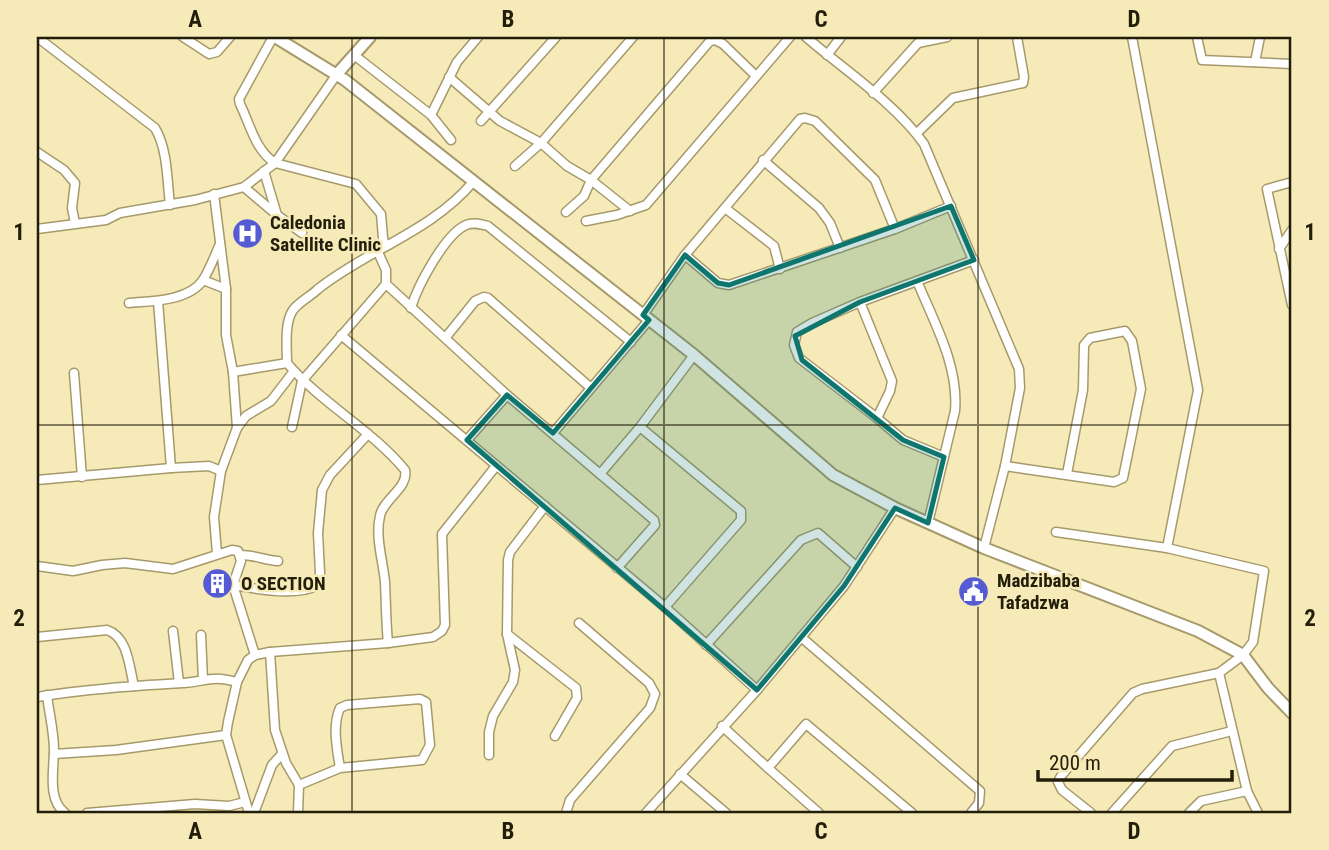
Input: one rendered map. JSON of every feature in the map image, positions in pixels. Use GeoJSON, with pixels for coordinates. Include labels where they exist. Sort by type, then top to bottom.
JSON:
{"type":"FeatureCollection","features":[{"type":"Feature","properties":{"kind":"street"},"geometry":{"type":"LineString","coordinates":[[37,37],[155,128],[161,138],[170,205]]}},
{"type":"Feature","properties":{"kind":"street"},"geometry":{"type":"LineString","coordinates":[[183,37],[209,54],[217,52],[230,37]]}},
{"type":"Feature","properties":{"kind":"street"},"geometry":{"type":"LineString","coordinates":[[292,427],[302,381],[386,284],[387,270],[381,248],[381,214],[356,184],[275,163],[264,156],[258,145],[239,99],[274,37],[337,74],[694,355],[833,475],[895,508],[984,548],[1198,631],[1243,655],[1268,688],[1292,713]]}},
{"type":"Feature","properties":{"kind":"street"},"geometry":{"type":"LineString","coordinates":[[37,229],[106,220],[120,213],[145,207],[170,205],[244,187],[275,163],[337,74],[370,37]]}},
{"type":"Feature","properties":{"kind":"street"},"geometry":{"type":"LineString","coordinates":[[431,115],[457,62],[478,37]]}},
{"type":"Feature","properties":{"kind":"street"},"geometry":{"type":"LineString","coordinates":[[481,121],[556,37]]}},
{"type":"Feature","properties":{"kind":"street"},"geometry":{"type":"LineString","coordinates":[[515,166],[541,143],[633,37]]}},
{"type":"Feature","properties":{"kind":"street"},"geometry":{"type":"LineString","coordinates":[[586,221],[646,205],[790,37]]}},
{"type":"Feature","properties":{"kind":"street"},"geometry":{"type":"LineString","coordinates":[[806,37],[917,133],[931,156],[1021,375],[1005,466],[984,548]]}},
{"type":"Feature","properties":{"kind":"street"},"geometry":{"type":"LineString","coordinates":[[827,55],[841,37]]}},
{"type":"Feature","properties":{"kind":"street"},"geometry":{"type":"LineString","coordinates":[[873,93],[918,43],[947,37]]}},
{"type":"Feature","properties":{"kind":"street"},"geometry":{"type":"LineString","coordinates":[[917,133],[953,98],[1023,83],[1017,37]]}},
{"type":"Feature","properties":{"kind":"street"},"geometry":{"type":"LineString","coordinates":[[1132,37],[1199,395],[1167,548]]}},
{"type":"Feature","properties":{"kind":"street"},"geometry":{"type":"LineString","coordinates":[[1197,37],[1202,60],[1292,64]]}},
{"type":"Feature","properties":{"kind":"street"},"geometry":{"type":"LineString","coordinates":[[1255,62],[1260,37]]}},
{"type":"Feature","properties":{"kind":"street"},"geometry":{"type":"LineString","coordinates":[[566,212],[584,196],[591,180],[710,41],[723,44],[755,75]]}},
{"type":"Feature","properties":{"kind":"street"},"geometry":{"type":"LineString","coordinates":[[354,55],[431,115],[451,140]]}},
{"type":"Feature","properties":{"kind":"street"},"geometry":{"type":"LineString","coordinates":[[449,77],[499,121],[541,143],[567,166],[591,180],[630,211]]}},
{"type":"Feature","properties":{"kind":"street"},"geometry":{"type":"LineString","coordinates":[[553,433],[631,342],[685,255],[800,119],[815,121],[875,180],[895,229]]}},
{"type":"Feature","properties":{"kind":"street"},"geometry":{"type":"LineString","coordinates":[[37,152],[64,170],[75,183],[72,208],[75,223]]}},
{"type":"Feature","properties":{"kind":"street"},"geometry":{"type":"LineString","coordinates":[[763,160],[819,208],[830,223],[840,248]]}},
{"type":"Feature","properties":{"kind":"street"},"geometry":{"type":"LineString","coordinates":[[264,171],[276,215]]}},
{"type":"Feature","properties":{"kind":"street"},"geometry":{"type":"LineString","coordinates":[[387,643],[379,523],[384,505],[404,483],[405,470],[368,433],[302,381],[287,363],[287,337],[292,311],[326,283],[428,222],[463,194],[473,182]]}},
{"type":"Feature","properties":{"kind":"street"},"geometry":{"type":"LineString","coordinates":[[1292,182],[1267,189],[1279,249],[1289,279],[1292,305]]}},
{"type":"Feature","properties":{"kind":"street"},"geometry":{"type":"LineString","coordinates":[[244,187],[302,233]]}},
{"type":"Feature","properties":{"kind":"street"},"geometry":{"type":"LineString","coordinates":[[214,194],[226,289],[226,335],[233,372],[237,428]]}},
{"type":"Feature","properties":{"kind":"street"},"geometry":{"type":"LineString","coordinates":[[685,255],[718,283],[738,283],[895,229],[951,206]]}},
{"type":"Feature","properties":{"kind":"street"},"geometry":{"type":"LineString","coordinates":[[725,208],[775,246],[780,270]]}},
{"type":"Feature","properties":{"kind":"street"},"geometry":{"type":"LineString","coordinates":[[411,308],[421,281],[451,237],[466,225],[478,223],[488,226],[631,342]]}},
{"type":"Feature","properties":{"kind":"street"},"geometry":{"type":"LineString","coordinates":[[1279,249],[1292,230]]}},
{"type":"Feature","properties":{"kind":"street"},"geometry":{"type":"LineString","coordinates":[[129,303],[158,301],[194,289],[203,280],[220,244]]}},
{"type":"Feature","properties":{"kind":"street"},"geometry":{"type":"LineString","coordinates":[[944,457],[903,440],[802,360],[793,345],[794,336],[804,326],[860,302],[974,260]]}},
{"type":"Feature","properties":{"kind":"street"},"geometry":{"type":"LineString","coordinates":[[203,280],[226,289]]}},
{"type":"Feature","properties":{"kind":"street"},"geometry":{"type":"LineString","coordinates":[[917,281],[956,383],[955,411],[928,523]]}},
{"type":"Feature","properties":{"kind":"street"},"geometry":{"type":"LineString","coordinates":[[386,284],[507,395],[654,520],[655,525],[617,568]]}},
{"type":"Feature","properties":{"kind":"street"},"geometry":{"type":"LineString","coordinates":[[446,337],[475,301],[484,297],[491,300],[592,388]]}},
{"type":"Feature","properties":{"kind":"street"},"geometry":{"type":"LineString","coordinates":[[158,301],[171,468]]}},
{"type":"Feature","properties":{"kind":"street"},"geometry":{"type":"LineString","coordinates":[[860,302],[892,381],[877,418]]}},
{"type":"Feature","properties":{"kind":"street"},"geometry":{"type":"LineString","coordinates":[[1005,466],[1114,482],[1121,480],[1125,474],[1141,389],[1132,341],[1125,331],[1090,338],[1084,345],[1083,390],[1067,474]]}},
{"type":"Feature","properties":{"kind":"street"},"geometry":{"type":"LineString","coordinates":[[341,335],[665,607],[757,690]]}},
{"type":"Feature","properties":{"kind":"street"},"geometry":{"type":"LineString","coordinates":[[600,474],[640,427],[694,355]]}},
{"type":"Feature","properties":{"kind":"street"},"geometry":{"type":"LineString","coordinates":[[233,372],[287,363]]}},
{"type":"Feature","properties":{"kind":"street"},"geometry":{"type":"LineString","coordinates":[[217,554],[214,517],[221,471],[237,428],[246,416],[271,401],[294,371]]}},
{"type":"Feature","properties":{"kind":"street"},"geometry":{"type":"LineString","coordinates":[[74,373],[82,477]]}},
{"type":"Feature","properties":{"kind":"street"},"geometry":{"type":"LineString","coordinates":[[467,440],[507,395]]}},
{"type":"Feature","properties":{"kind":"street"},"geometry":{"type":"LineString","coordinates":[[640,427],[741,512],[741,520],[665,607]]}},
{"type":"Feature","properties":{"kind":"street"},"geometry":{"type":"LineString","coordinates":[[233,585],[274,591],[311,589],[318,585],[318,533],[322,489],[330,475],[368,433]]}},
{"type":"Feature","properties":{"kind":"street"},"geometry":{"type":"LineString","coordinates":[[37,480],[209,466],[221,471]]}},
{"type":"Feature","properties":{"kind":"street"},"geometry":{"type":"LineString","coordinates":[[252,813],[245,802],[226,735],[237,682],[248,660],[256,654],[387,643],[433,636],[442,631],[445,625],[442,534],[496,466]]}},
{"type":"Feature","properties":{"kind":"street"},"geometry":{"type":"LineString","coordinates":[[489,755],[489,732],[493,716],[513,682],[515,670],[508,634],[508,560],[510,552],[545,506]]}},
{"type":"Feature","properties":{"kind":"street"},"geometry":{"type":"LineString","coordinates":[[646,813],[757,690],[844,586],[895,508]]}},
{"type":"Feature","properties":{"kind":"street"},"geometry":{"type":"LineString","coordinates":[[1056,532],[1167,548],[1264,571],[1253,642],[1243,655],[1219,673],[1133,693],[1058,782],[1062,790],[1091,813]]}},
{"type":"Feature","properties":{"kind":"street"},"geometry":{"type":"LineString","coordinates":[[706,645],[802,540],[818,533],[857,567]]}},
{"type":"Feature","properties":{"kind":"street"},"geometry":{"type":"LineString","coordinates":[[37,566],[73,570],[125,563],[173,569],[232,550],[241,555],[278,561]]}},
{"type":"Feature","properties":{"kind":"street"},"geometry":{"type":"LineString","coordinates":[[241,555],[233,585],[256,654]]}},
{"type":"Feature","properties":{"kind":"street"},"geometry":{"type":"LineString","coordinates":[[566,813],[570,800],[650,708],[655,694],[649,683],[579,623]]}},
{"type":"Feature","properties":{"kind":"street"},"geometry":{"type":"LineString","coordinates":[[37,637],[107,630],[114,633],[126,652],[134,685]]}},
{"type":"Feature","properties":{"kind":"street"},"geometry":{"type":"LineString","coordinates":[[173,631],[179,683]]}},
{"type":"Feature","properties":{"kind":"street"},"geometry":{"type":"LineString","coordinates":[[508,634],[576,688],[577,698],[555,736]]}},
{"type":"Feature","properties":{"kind":"street"},"geometry":{"type":"LineString","coordinates":[[201,635],[203,680]]}},
{"type":"Feature","properties":{"kind":"street"},"geometry":{"type":"LineString","coordinates":[[802,637],[979,791],[979,803],[971,813]]}},
{"type":"Feature","properties":{"kind":"street"},"geometry":{"type":"LineString","coordinates":[[270,652],[275,730],[282,754],[299,785],[299,813]]}},
{"type":"Feature","properties":{"kind":"street"},"geometry":{"type":"LineString","coordinates":[[1219,673],[1247,791],[1258,813]]}},
{"type":"Feature","properties":{"kind":"street"},"geometry":{"type":"LineString","coordinates":[[37,697],[220,677],[237,682]]}},
{"type":"Feature","properties":{"kind":"street"},"geometry":{"type":"LineString","coordinates":[[47,695],[56,800],[65,813]]}},
{"type":"Feature","properties":{"kind":"street"},"geometry":{"type":"LineString","coordinates":[[299,785],[340,768],[422,760],[430,745],[426,702],[420,699],[340,708],[337,715],[340,768]]}},
{"type":"Feature","properties":{"kind":"street"},"geometry":{"type":"LineString","coordinates":[[768,768],[803,726],[810,725],[900,810],[912,813]]}},
{"type":"Feature","properties":{"kind":"street"},"geometry":{"type":"LineString","coordinates":[[722,726],[820,813]]}},
{"type":"Feature","properties":{"kind":"street"},"geometry":{"type":"LineString","coordinates":[[1112,813],[1172,746],[1232,731]]}},
{"type":"Feature","properties":{"kind":"street"},"geometry":{"type":"LineString","coordinates":[[54,754],[116,750],[226,735]]}},
{"type":"Feature","properties":{"kind":"street"},"geometry":{"type":"LineString","coordinates":[[252,813],[272,765],[282,754]]}},
{"type":"Feature","properties":{"kind":"street"},"geometry":{"type":"LineString","coordinates":[[680,774],[726,813]]}},
{"type":"Feature","properties":{"kind":"street"},"geometry":{"type":"LineString","coordinates":[[1189,813],[1201,801],[1247,791]]}},
{"type":"Feature","properties":{"kind":"street"},"geometry":{"type":"LineString","coordinates":[[87,813],[195,804],[229,806],[245,802]]}},
{"type":"Feature","properties":{"kind":"highlighted area"},"geometry":{"type":"Polygon","coordinates":[[[951,206],[974,260],[860,302],[795,336],[802,360],[903,440],[944,457],[928,523],[895,508],[844,586],[757,690],[467,440],[507,395],[553,433],[649,320],[643,315],[685,255],[718,283],[729,285],[951,206]]]}},
{"type":"Feature","properties":{"kind":"place","name":"Caledonia Satellite Clinic"},"geometry":{"type":"Point","coordinates":[247,233]}},
{"type":"Feature","properties":{"kind":"place","name":"O SECTION"},"geometry":{"type":"Point","coordinates":[218,583]}},
{"type":"Feature","properties":{"kind":"place","name":"Madzibaba Tafadzwa"},"geometry":{"type":"Point","coordinates":[974,591]}}]}
